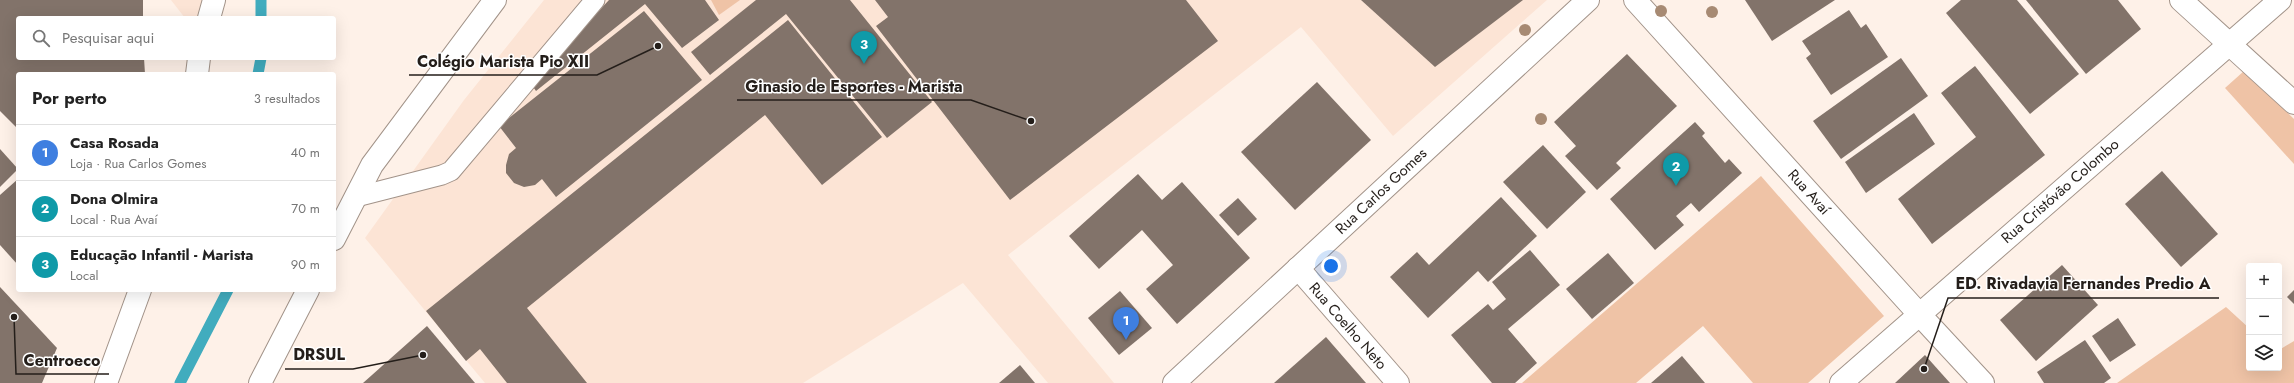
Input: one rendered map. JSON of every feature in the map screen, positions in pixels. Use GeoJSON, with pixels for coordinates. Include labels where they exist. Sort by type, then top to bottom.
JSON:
{"type":"FeatureCollection","features":[{"type":"Feature","properties":{"kind":"street"},"geometry":{"type":"LineString","coordinates":[[210,16],[214,0]]}},
{"type":"Feature","properties":{"kind":"street"},"geometry":{"type":"LineString","coordinates":[[336,235],[372,165],[495,0]]}},
{"type":"Feature","properties":{"kind":"street","name":"Rua Carlos Gomes"},"geometry":{"type":"LineString","coordinates":[[1174,383],[1588,0]]}},
{"type":"Feature","properties":{"kind":"street","name":"Rua Avaí"},"geometry":{"type":"LineString","coordinates":[[1635,0],[1983,383]]}},
{"type":"Feature","properties":{"kind":"street"},"geometry":{"type":"LineString","coordinates":[[2181,0],[2294,103]]}},
{"type":"Feature","properties":{"kind":"street","name":"Rua Cristóvão Colombo"},"geometry":{"type":"LineString","coordinates":[[1841,383],[2280,0]]}},
{"type":"Feature","properties":{"kind":"street"},"geometry":{"type":"LineString","coordinates":[[197,72],[200,60]]}},
{"type":"Feature","properties":{"kind":"street","name":"Rua Coelho Neto"},"geometry":{"type":"LineString","coordinates":[[1298,268],[1398,383]]}},
{"type":"Feature","properties":{"kind":"street"},"geometry":{"type":"LineString","coordinates":[[106,383],[139,292]]}},
{"type":"Feature","properties":{"kind":"street"},"geometry":{"type":"LineString","coordinates":[[263,382],[307,292]]}},
{"type":"Feature","properties":{"kind":"lane"},"geometry":{"type":"LineString","coordinates":[[356,197],[442,175],[451,171],[595,0]]}},
{"type":"Feature","properties":{"kind":"shaded area"},"geometry":{"type":"Polygon","coordinates":[[[171,0],[214,0],[210,16],[183,16],[171,0]]]}},
{"type":"Feature","properties":{"kind":"shaded area"},"geometry":{"type":"Polygon","coordinates":[[[544,0],[1547,0],[1393,136],[1301,27],[1008,255],[1114,383],[1048,383],[963,283],[803,383],[485,383],[365,238],[464,100],[544,0]]]}},
{"type":"Feature","properties":{"kind":"shaded area"},"geometry":{"type":"Polygon","coordinates":[[[711,0],[740,0],[719,15],[711,0]]]}},
{"type":"Feature","properties":{"kind":"shaded area"},"geometry":{"type":"Polygon","coordinates":[[[2244,71],[2294,119],[2294,164],[2225,88],[2244,71]]]}},
{"type":"Feature","properties":{"kind":"shaded area"},"geometry":{"type":"Polygon","coordinates":[[[1761,176],[1884,316],[1808,383],[1753,383],[1703,326],[1636,383],[1522,383],[1761,176]]]}},
{"type":"Feature","properties":{"kind":"shaded area"},"geometry":{"type":"Polygon","coordinates":[[[2226,307],[2246,325],[2246,371],[2282,371],[2282,348],[2294,341],[2294,383],[2117,383],[2226,307]]]}},
{"type":"Feature","properties":{"kind":"building"},"geometry":{"type":"Polygon","coordinates":[[[0,0],[143,0],[143,16],[16,16],[16,60],[144,60],[145,72],[16,72],[16,127],[0,111],[0,0]]]}},
{"type":"Feature","properties":{"kind":"building"},"geometry":{"type":"Polygon","coordinates":[[[609,0],[705,0],[719,20],[682,48],[645,4],[536,91],[531,84],[609,0]]]}},
{"type":"Feature","properties":{"kind":"building"},"geometry":{"type":"Polygon","coordinates":[[[756,0],[850,0],[932,102],[887,138],[786,14],[710,75],[691,52],[756,0]]]}},
{"type":"Feature","properties":{"kind":"building"},"geometry":{"type":"Polygon","coordinates":[[[875,0],[1186,0],[1218,41],[1010,200],[876,26],[888,17],[875,0]]]}},
{"type":"Feature","properties":{"kind":"building"},"geometry":{"type":"Polygon","coordinates":[[[1361,0],[1523,0],[1435,67],[1361,0]]]}},
{"type":"Feature","properties":{"kind":"building"},"geometry":{"type":"Polygon","coordinates":[[[1745,0],[1835,0],[1772,41],[1745,0]]]}},
{"type":"Feature","properties":{"kind":"building"},"geometry":{"type":"Polygon","coordinates":[[[1961,0],[2017,0],[2079,74],[2030,114],[1946,13],[1961,0]]]}},
{"type":"Feature","properties":{"kind":"building"},"geometry":{"type":"Polygon","coordinates":[[[2026,0],[2118,0],[2141,29],[2086,74],[2026,0]]]}},
{"type":"Feature","properties":{"kind":"building"},"geometry":{"type":"Polygon","coordinates":[[[1849,10],[1861,28],[1866,24],[1888,57],[1831,95],[1806,58],[1811,54],[1802,41],[1849,10]]]}},
{"type":"Feature","properties":{"kind":"building"},"geometry":{"type":"Polygon","coordinates":[[[644,11],[702,80],[556,197],[542,179],[535,185],[524,187],[514,183],[506,173],[506,165],[509,154],[516,148],[499,126],[644,11]]]}},
{"type":"Feature","properties":{"kind":"building"},"geometry":{"type":"Polygon","coordinates":[[[788,20],[882,137],[822,185],[765,115],[527,308],[587,383],[507,383],[480,349],[466,361],[426,311],[788,20]]]}},
{"type":"Feature","properties":{"kind":"building"},"geometry":{"type":"Polygon","coordinates":[[[1627,54],[1677,106],[1616,163],[1621,168],[1597,190],[1565,156],[1576,146],[1554,122],[1627,54]]]}},
{"type":"Feature","properties":{"kind":"building"},"geometry":{"type":"Polygon","coordinates":[[[1901,58],[1928,96],[1841,159],[1813,121],[1901,58]]]}},
{"type":"Feature","properties":{"kind":"building"},"geometry":{"type":"Polygon","coordinates":[[[1975,66],[2045,155],[1932,244],[1898,199],[1976,137],[1941,93],[1975,66]]]}},
{"type":"Feature","properties":{"kind":"building"},"geometry":{"type":"Polygon","coordinates":[[[1317,82],[1371,140],[1295,210],[1241,152],[1317,82]]]}},
{"type":"Feature","properties":{"kind":"building"},"geometry":{"type":"Polygon","coordinates":[[[1914,113],[1935,144],[1866,193],[1845,162],[1914,113]]]}},
{"type":"Feature","properties":{"kind":"building"},"geometry":{"type":"Polygon","coordinates":[[[1695,122],[1705,133],[1702,136],[1725,163],[1729,159],[1742,173],[1699,212],[1691,203],[1676,216],[1684,225],[1655,250],[1610,199],[1695,122]]]}},
{"type":"Feature","properties":{"kind":"building"},"geometry":{"type":"Polygon","coordinates":[[[1543,145],[1586,192],[1547,229],[1503,182],[1543,145]]]}},
{"type":"Feature","properties":{"kind":"building"},"geometry":{"type":"Polygon","coordinates":[[[0,149],[16,167],[16,171],[0,187],[0,149]]]}},
{"type":"Feature","properties":{"kind":"building"},"geometry":{"type":"Polygon","coordinates":[[[2162,171],[2218,234],[2181,267],[2125,204],[2162,171]]]}},
{"type":"Feature","properties":{"kind":"building"},"geometry":{"type":"Polygon","coordinates":[[[1138,174],[1162,200],[1182,182],[1250,258],[1177,324],[1146,289],[1173,265],[1142,230],[1099,269],[1069,236],[1138,174]]]}},
{"type":"Feature","properties":{"kind":"building"},"geometry":{"type":"Polygon","coordinates":[[[16,181],[16,263],[0,245],[0,195],[16,181]]]}},
{"type":"Feature","properties":{"kind":"building"},"geometry":{"type":"Polygon","coordinates":[[[1501,197],[1537,236],[1488,282],[1478,271],[1428,318],[1390,277],[1417,252],[1429,265],[1501,197]]]}},
{"type":"Feature","properties":{"kind":"building"},"geometry":{"type":"Polygon","coordinates":[[[1238,198],[1257,219],[1238,236],[1219,215],[1238,198]]]}},
{"type":"Feature","properties":{"kind":"building"},"geometry":{"type":"Polygon","coordinates":[[[1530,250],[1560,285],[1508,329],[1537,363],[1515,383],[1492,383],[1451,335],[1488,304],[1493,310],[1506,299],[1492,282],[1530,250]]]}},
{"type":"Feature","properties":{"kind":"building"},"geometry":{"type":"Polygon","coordinates":[[[1608,253],[1634,283],[1592,319],[1566,289],[1608,253]]]}},
{"type":"Feature","properties":{"kind":"building"},"geometry":{"type":"Polygon","coordinates":[[[2062,265],[2098,305],[2036,361],[2000,320],[2062,265]]]}},
{"type":"Feature","properties":{"kind":"building"},"geometry":{"type":"Polygon","coordinates":[[[0,287],[57,348],[42,383],[0,383],[0,287]]]}},
{"type":"Feature","properties":{"kind":"building"},"geometry":{"type":"Polygon","coordinates":[[[2294,290],[2294,304],[2287,297],[2294,290]]]}},
{"type":"Feature","properties":{"kind":"building"},"geometry":{"type":"Polygon","coordinates":[[[1120,291],[1152,328],[1119,355],[1088,318],[1120,291]]]}},
{"type":"Feature","properties":{"kind":"building"},"geometry":{"type":"Polygon","coordinates":[[[2118,318],[2136,345],[2110,362],[2092,336],[2118,318]]]}},
{"type":"Feature","properties":{"kind":"building"},"geometry":{"type":"Polygon","coordinates":[[[427,326],[475,383],[363,383],[427,326]]]}},
{"type":"Feature","properties":{"kind":"building"},"geometry":{"type":"Polygon","coordinates":[[[1326,337],[1366,383],[1274,383],[1326,337]]]}},
{"type":"Feature","properties":{"kind":"building"},"geometry":{"type":"Polygon","coordinates":[[[2085,340],[2111,378],[2104,383],[2044,383],[2037,372],[2085,340]]]}},
{"type":"Feature","properties":{"kind":"building"},"geometry":{"type":"Polygon","coordinates":[[[1925,355],[1950,383],[1895,383],[1925,355]]]}},
{"type":"Feature","properties":{"kind":"building"},"geometry":{"type":"Polygon","coordinates":[[[1682,356],[1705,383],[1651,383],[1682,356]]]}},
{"type":"Feature","properties":{"kind":"building"},"geometry":{"type":"Polygon","coordinates":[[[1020,365],[1035,383],[999,383],[1020,365]]]}},
{"type":"Feature","properties":{"kind":"waterway"},"geometry":{"type":"LineString","coordinates":[[261,0],[261,16]]}},
{"type":"Feature","properties":{"kind":"waterway"},"geometry":{"type":"LineString","coordinates":[[258,72],[261,60]]}},
{"type":"Feature","properties":{"kind":"waterway"},"geometry":{"type":"LineString","coordinates":[[180,383],[227,292]]}},
{"type":"Feature","properties":{"kind":"place","name":"Colégio Marista Pio XII"},"geometry":{"type":"Point","coordinates":[658,46]}},
{"type":"Feature","properties":{"kind":"place","name":"Educação Infantil - Marista"},"geometry":{"type":"Point","coordinates":[864,64]}},
{"type":"Feature","properties":{"kind":"place","name":"Ginasio de Esportes - Marista"},"geometry":{"type":"Point","coordinates":[1031,121]}},
{"type":"Feature","properties":{"kind":"place","name":"Dona Olmira"},"geometry":{"type":"Point","coordinates":[1676,186]}},
{"type":"Feature","properties":{"kind":"place","name":"Centroeco"},"geometry":{"type":"Point","coordinates":[14,317]}},
{"type":"Feature","properties":{"kind":"place","name":"Casa Rosada"},"geometry":{"type":"Point","coordinates":[1126,340]}},
{"type":"Feature","properties":{"kind":"place","name":"DRSUL"},"geometry":{"type":"Point","coordinates":[423,355]}},
{"type":"Feature","properties":{"kind":"place","name":"ED. Rivadavia Fernandes Predio A"},"geometry":{"type":"Point","coordinates":[1924,369]}}]}
